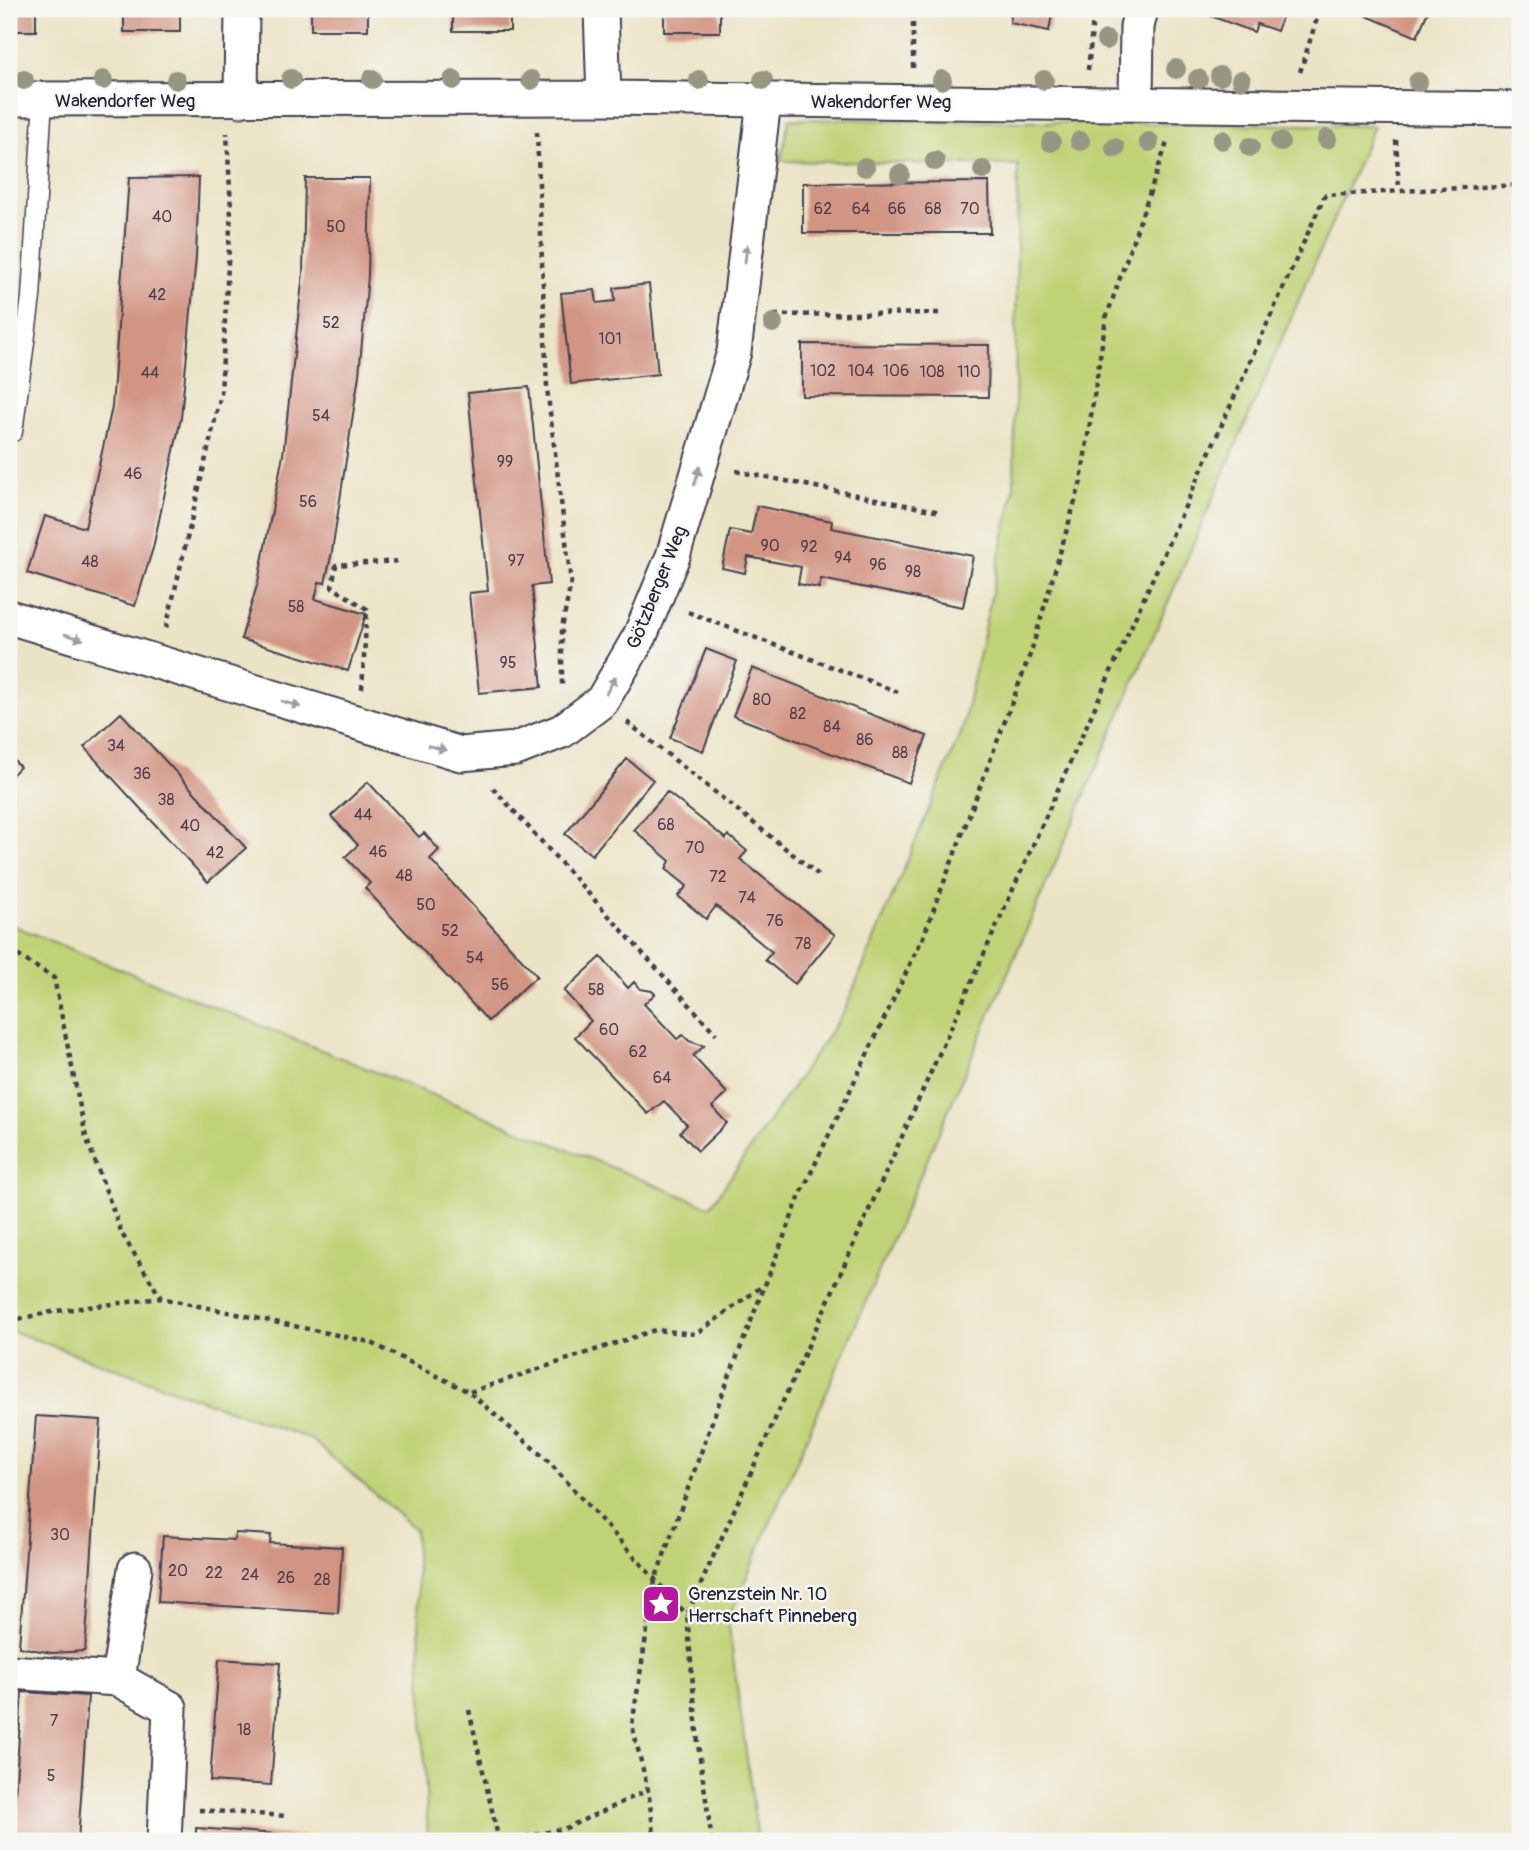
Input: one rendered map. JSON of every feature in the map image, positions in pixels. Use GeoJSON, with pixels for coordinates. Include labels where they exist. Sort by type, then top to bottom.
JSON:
{"type":"FeatureCollection","features":[{"type":"Feature","properties":{"kind":"street"},"geometry":{"type":"LineString","coordinates":[[233,100],[242,9]]}},
{"type":"Feature","properties":{"kind":"street"},"geometry":{"type":"LineString","coordinates":[[601,9],[604,98]]}},
{"type":"Feature","properties":{"kind":"street"},"geometry":{"type":"LineString","coordinates":[[1136,102],[1137,27],[1141,9]]}},
{"type":"Feature","properties":{"kind":"street","name":"Wakendorfer Weg"},"geometry":{"type":"LineString","coordinates":[[9,99],[913,100],[1520,109]]}},
{"type":"Feature","properties":{"kind":"street","name":"Götzberger Weg"},"geometry":{"type":"LineString","coordinates":[[9,617],[461,754],[516,749],[562,731],[602,701],[639,636],[673,555],[734,352],[764,101]]}},
{"type":"Feature","properties":{"kind":"street"},"geometry":{"type":"LineString","coordinates":[[118,1679],[135,1569]]}},
{"type":"Feature","properties":{"kind":"street"},"geometry":{"type":"LineString","coordinates":[[9,1672],[118,1679],[170,1708],[164,1841]]}},
{"type":"Feature","properties":{"kind":"lane"},"geometry":{"type":"LineString","coordinates":[[13,432],[32,297],[43,99]]}},
{"type":"Feature","properties":{"kind":"path"},"geometry":{"type":"LineString","coordinates":[[913,9],[913,100]]}},
{"type":"Feature","properties":{"kind":"path"},"geometry":{"type":"LineString","coordinates":[[1086,102],[1094,9]]}},
{"type":"Feature","properties":{"kind":"path"},"geometry":{"type":"LineString","coordinates":[[1289,106],[1320,9]]}},
{"type":"Feature","properties":{"kind":"path"},"geometry":{"type":"LineString","coordinates":[[536,99],[547,388],[571,582],[562,628],[562,731]]}},
{"type":"Feature","properties":{"kind":"path"},"geometry":{"type":"LineString","coordinates":[[158,663],[221,394],[231,209],[233,100]]}},
{"type":"Feature","properties":{"kind":"path"},"geometry":{"type":"LineString","coordinates":[[655,1841],[648,1790],[632,1725],[655,1580],[799,1198],[924,935],[1031,652],[1081,481],[1106,318],[1181,103]]}},
{"type":"Feature","properties":{"kind":"path"},"geometry":{"type":"LineString","coordinates":[[1394,108],[1399,189]]}},
{"type":"Feature","properties":{"kind":"path"},"geometry":{"type":"LineString","coordinates":[[712,1841],[698,1744],[687,1615],[1325,195],[1399,189],[1520,185]]}},
{"type":"Feature","properties":{"kind":"path"},"geometry":{"type":"LineString","coordinates":[[739,316],[941,313]]}},
{"type":"Feature","properties":{"kind":"path"},"geometry":{"type":"LineString","coordinates":[[701,464],[941,512]]}},
{"type":"Feature","properties":{"kind":"path"},"geometry":{"type":"LineString","coordinates":[[359,725],[367,609],[332,587],[336,565],[400,561]]}},
{"type":"Feature","properties":{"kind":"path"},"geometry":{"type":"LineString","coordinates":[[655,599],[898,692]]}},
{"type":"Feature","properties":{"kind":"path"},"geometry":{"type":"LineString","coordinates":[[602,701],[820,876]]}},
{"type":"Feature","properties":{"kind":"path"},"geometry":{"type":"LineString","coordinates":[[461,754],[716,1034]]}},
{"type":"Feature","properties":{"kind":"path"},"geometry":{"type":"LineString","coordinates":[[9,950],[54,978],[86,1137],[122,1234],[161,1298]]}},
{"type":"Feature","properties":{"kind":"path"},"geometry":{"type":"LineString","coordinates":[[469,1392],[655,1330],[696,1334],[766,1283]]}},
{"type":"Feature","properties":{"kind":"path"},"geometry":{"type":"LineString","coordinates":[[9,1321],[57,1311],[161,1298],[370,1342],[469,1392],[547,1460],[687,1615]]}},
{"type":"Feature","properties":{"kind":"path"},"geometry":{"type":"LineString","coordinates":[[469,1710],[499,1841]]}},
{"type":"Feature","properties":{"kind":"path"},"geometry":{"type":"LineString","coordinates":[[506,1841],[566,1828],[648,1790]]}},
{"type":"Feature","properties":{"kind":"path"},"geometry":{"type":"LineString","coordinates":[[167,1807],[286,1816]]}},
{"type":"Feature","properties":{"kind":"green space"},"geometry":{"type":"Polygon","coordinates":[[[789,119],[1374,126],[728,1620],[758,1841],[428,1841],[415,1529],[312,1440],[9,1330],[9,924],[710,1207],[844,1012],[963,727],[1014,489],[1018,165],[781,161],[789,119]]]}},
{"type":"Feature","properties":{"kind":"building"},"geometry":{"type":"Polygon","coordinates":[[[9,9],[36,9],[36,31],[9,31],[9,9]]]}},
{"type":"Feature","properties":{"kind":"building"},"geometry":{"type":"Polygon","coordinates":[[[124,9],[180,9],[180,32],[124,32],[124,9]]]}},
{"type":"Feature","properties":{"kind":"building"},"geometry":{"type":"Polygon","coordinates":[[[311,9],[368,9],[368,30],[311,30],[311,9]]]}},
{"type":"Feature","properties":{"kind":"building"},"geometry":{"type":"Polygon","coordinates":[[[453,9],[510,9],[510,31],[453,31],[453,9]]]}},
{"type":"Feature","properties":{"kind":"building"},"geometry":{"type":"Polygon","coordinates":[[[664,9],[720,9],[720,32],[664,32],[664,9]]]}},
{"type":"Feature","properties":{"kind":"building"},"geometry":{"type":"Polygon","coordinates":[[[1012,9],[1053,9],[1049,31],[1010,23],[1012,9]]]}},
{"type":"Feature","properties":{"kind":"building"},"geometry":{"type":"Polygon","coordinates":[[[1211,9],[1285,9],[1277,31],[1257,24],[1254,32],[1208,15],[1211,9]]]}},
{"type":"Feature","properties":{"kind":"building"},"geometry":{"type":"Polygon","coordinates":[[[1364,9],[1429,9],[1417,37],[1362,14],[1364,9]]]}},
{"type":"Feature","properties":{"kind":"building"},"geometry":{"type":"Polygon","coordinates":[[[199,177],[196,257],[181,418],[153,548],[135,606],[27,573],[45,516],[85,528],[112,407],[129,178],[199,177]]]}},
{"type":"Feature","properties":{"kind":"building"},"geometry":{"type":"Polygon","coordinates":[[[305,178],[370,178],[368,276],[359,375],[332,552],[325,583],[319,582],[315,599],[366,614],[348,671],[241,639],[258,582],[283,455],[303,273],[305,178]]]}},
{"type":"Feature","properties":{"kind":"building"},"geometry":{"type":"Polygon","coordinates":[[[989,182],[990,233],[803,233],[803,183],[989,182]]]}},
{"type":"Feature","properties":{"kind":"building"},"geometry":{"type":"Polygon","coordinates":[[[649,284],[658,374],[571,384],[561,293],[595,290],[597,303],[615,301],[614,288],[649,284]]]}},
{"type":"Feature","properties":{"kind":"building"},"geometry":{"type":"Polygon","coordinates":[[[802,344],[989,345],[988,397],[802,396],[802,344]]]}},
{"type":"Feature","properties":{"kind":"building"},"geometry":{"type":"Polygon","coordinates":[[[529,387],[549,584],[532,586],[542,687],[479,693],[469,593],[488,591],[468,393],[529,387]]]}},
{"type":"Feature","properties":{"kind":"building"},"geometry":{"type":"Polygon","coordinates":[[[757,506],[832,521],[831,528],[973,556],[963,607],[821,579],[819,588],[798,584],[801,567],[748,557],[745,573],[722,568],[730,530],[751,534],[757,506]]]}},
{"type":"Feature","properties":{"kind":"building"},"geometry":{"type":"Polygon","coordinates":[[[706,649],[737,661],[703,751],[670,738],[706,649]]]}},
{"type":"Feature","properties":{"kind":"building"},"geometry":{"type":"Polygon","coordinates":[[[752,668],[927,736],[909,783],[733,716],[752,668]]]}},
{"type":"Feature","properties":{"kind":"building"},"geometry":{"type":"Polygon","coordinates":[[[121,713],[246,848],[208,882],[84,747],[121,713]]]}},
{"type":"Feature","properties":{"kind":"building"},"geometry":{"type":"Polygon","coordinates":[[[9,755],[20,767],[9,778],[9,755]]]}},
{"type":"Feature","properties":{"kind":"building"},"geometry":{"type":"Polygon","coordinates":[[[627,759],[653,780],[592,855],[565,834],[627,759]]]}},
{"type":"Feature","properties":{"kind":"building"},"geometry":{"type":"Polygon","coordinates":[[[368,782],[419,837],[424,833],[439,850],[430,859],[537,976],[488,1021],[365,888],[370,883],[345,857],[358,845],[331,816],[368,782]]]}},
{"type":"Feature","properties":{"kind":"building"},"geometry":{"type":"Polygon","coordinates":[[[667,792],[726,839],[728,835],[747,851],[740,859],[835,935],[795,984],[765,960],[772,952],[716,906],[706,919],[678,896],[687,886],[666,869],[670,861],[634,830],[667,792]]]}},
{"type":"Feature","properties":{"kind":"building"},"geometry":{"type":"Polygon","coordinates":[[[601,957],[628,988],[634,982],[640,989],[655,994],[644,1004],[677,1039],[683,1035],[689,1041],[704,1046],[693,1056],[727,1093],[712,1107],[727,1123],[698,1151],[680,1132],[687,1125],[664,1101],[648,1114],[575,1037],[591,1021],[564,991],[601,957]]]}},
{"type":"Feature","properties":{"kind":"building"},"geometry":{"type":"Polygon","coordinates":[[[36,1416],[101,1420],[85,1651],[52,1653],[19,1647],[36,1416]]]}},
{"type":"Feature","properties":{"kind":"building"},"geometry":{"type":"Polygon","coordinates":[[[235,1533],[271,1535],[270,1543],[342,1547],[338,1613],[158,1602],[163,1536],[234,1540],[235,1533]]]}},
{"type":"Feature","properties":{"kind":"building"},"geometry":{"type":"Polygon","coordinates":[[[219,1659],[280,1663],[271,1785],[210,1781],[219,1659]]]}},
{"type":"Feature","properties":{"kind":"building"},"geometry":{"type":"Polygon","coordinates":[[[22,1692],[88,1696],[78,1841],[12,1841],[22,1692]]]}},
{"type":"Feature","properties":{"kind":"building"},"geometry":{"type":"Polygon","coordinates":[[[196,1828],[319,1837],[318,1841],[196,1841],[196,1828]]]}},
{"type":"Feature","properties":{"kind":"place","name":"Grenzstein Nr. 10 Herrschaft Pinneberg"},"geometry":{"type":"Point","coordinates":[661,1604]}}]}
